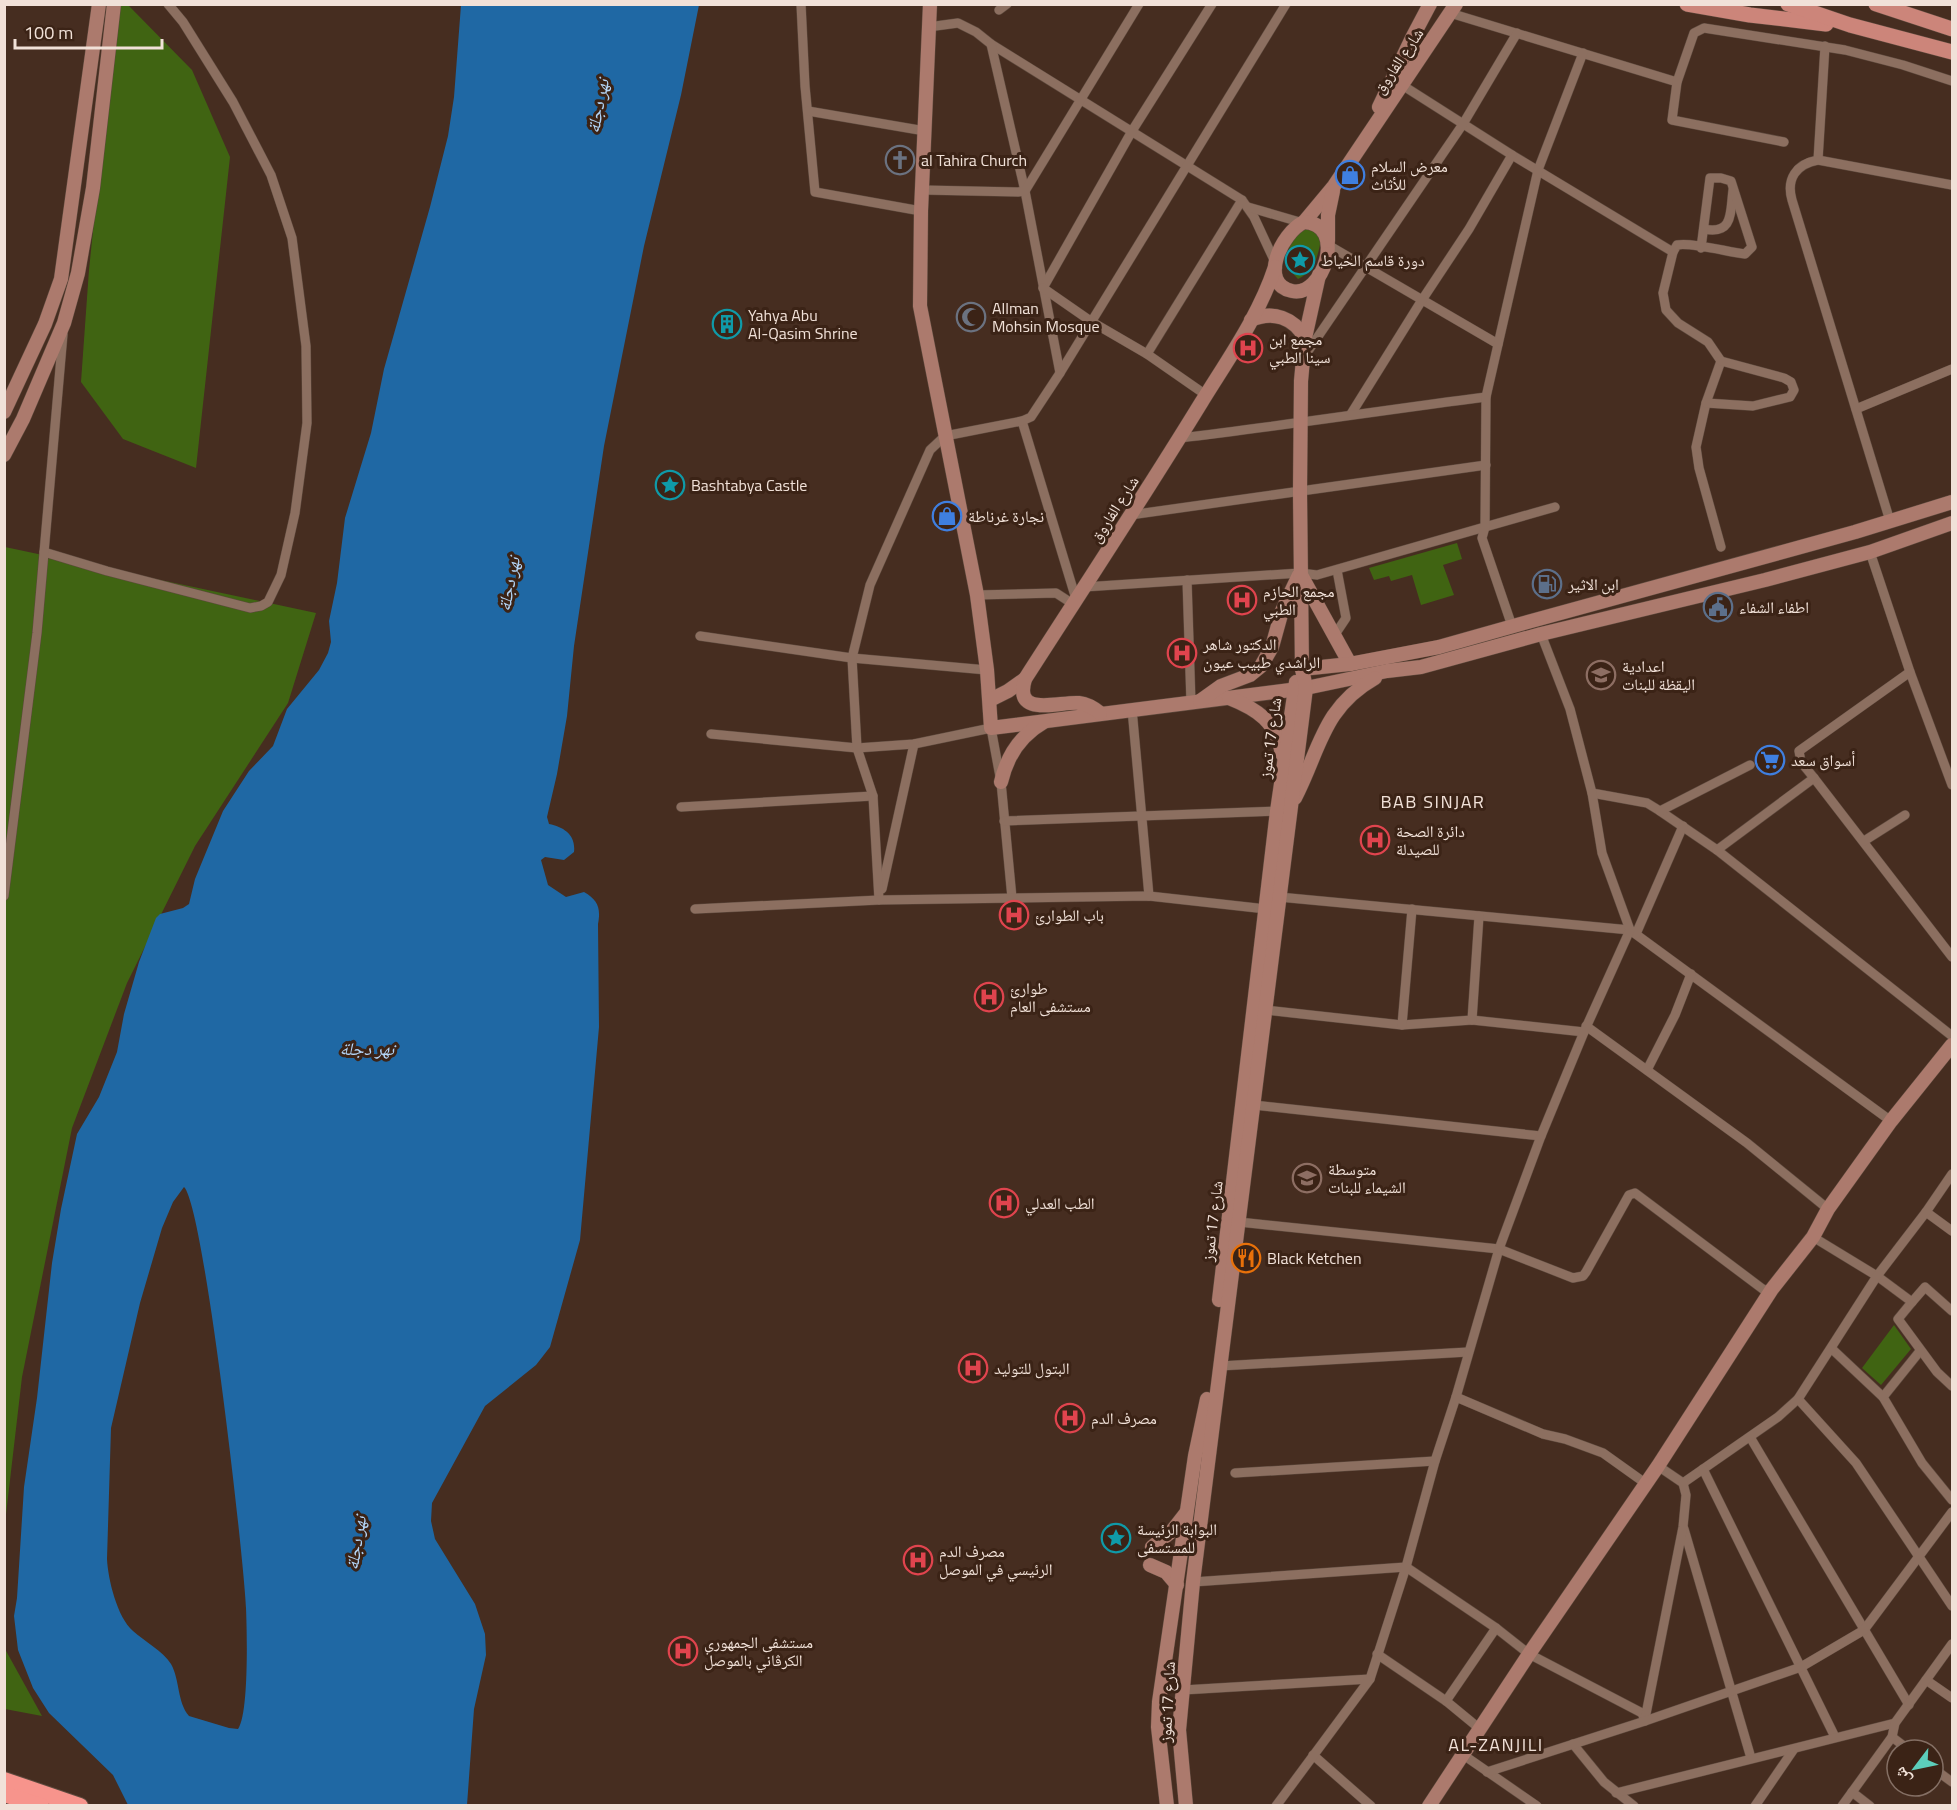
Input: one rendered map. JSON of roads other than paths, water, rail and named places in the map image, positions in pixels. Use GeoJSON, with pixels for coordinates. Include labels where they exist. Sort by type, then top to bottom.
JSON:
{"type":"FeatureCollection","features":[{"type":"Feature","properties":{"kind":"highway"},"geometry":{"type":"LineString","coordinates":[[4,1780],[80,1806]]}},
{"type":"Feature","properties":{"kind":"highway"},"geometry":{"type":"LineString","coordinates":[[4,1794],[41,1806]]}},
{"type":"Feature","properties":{"kind":"main road"},"geometry":{"type":"LineString","coordinates":[[4,412],[45,324],[61,279],[99,4]]}},
{"type":"Feature","properties":{"kind":"main road"},"geometry":{"type":"LineString","coordinates":[[4,455],[23,419],[64,323],[78,273],[93,188],[114,4]]}},
{"type":"Feature","properties":{"kind":"main road"},"geometry":{"type":"LineString","coordinates":[[930,4],[921,211],[920,306],[976,595],[987,670],[991,728],[1300,688],[1387,670],[1421,666],[1870,552],[1953,523]]}},
{"type":"Feature","properties":{"kind":"main road","name":"شارع الفاروق"},"geometry":{"type":"LineString","coordinates":[[1367,136],[1392,79],[1430,4]]}},
{"type":"Feature","properties":{"kind":"main road"},"geometry":{"type":"LineString","coordinates":[[1687,4],[1750,15],[1850,25]]}},
{"type":"Feature","properties":{"kind":"main road"},"geometry":{"type":"LineString","coordinates":[[1788,4],[1850,25],[1953,52]]}},
{"type":"Feature","properties":{"kind":"main road"},"geometry":{"type":"LineString","coordinates":[[1876,4],[1953,29]]}},
{"type":"Feature","properties":{"kind":"main road","name":"شارع الفاروق"},"geometry":{"type":"LineString","coordinates":[[1025,679],[1180,438],[1251,320],[1265,294],[1281,246],[1288,235],[1303,223],[1334,186],[1453,9]]}},
{"type":"Feature","properties":{"kind":"main road","name":"شارع الفاروق"},"geometry":{"type":"LineString","coordinates":[[1302,669],[1299,492],[1303,360],[1305,338],[1319,275],[1326,263],[1329,209],[1334,186]]}},
{"type":"Feature","properties":{"kind":"main road"},"geometry":{"type":"LineString","coordinates":[[1303,223],[1317,226],[1328,244]]}},
{"type":"Feature","properties":{"kind":"main road"},"geometry":{"type":"LineString","coordinates":[[1275,265],[1281,284],[1293,291],[1305,288],[1319,275]]}},
{"type":"Feature","properties":{"kind":"main road"},"geometry":{"type":"LineString","coordinates":[[1251,320],[1265,315],[1279,316],[1297,326],[1305,338]]}},
{"type":"Feature","properties":{"kind":"main road"},"geometry":{"type":"LineString","coordinates":[[1302,669],[1350,664],[1461,642],[1953,502]]}},
{"type":"Feature","properties":{"kind":"main road"},"geometry":{"type":"LineString","coordinates":[[1760,558],[1765,580]]}},
{"type":"Feature","properties":{"kind":"main road"},"geometry":{"type":"LineString","coordinates":[[1300,573],[1350,664]]}},
{"type":"Feature","properties":{"kind":"main road"},"geometry":{"type":"LineString","coordinates":[[1195,703],[1221,686],[1250,675],[1262,666],[1272,647],[1282,611],[1300,573]]}},
{"type":"Feature","properties":{"kind":"main road","name":"شارع 17 تموز"},"geometry":{"type":"LineString","coordinates":[[1167,1805],[1158,1727],[1159,1702],[1195,1456],[1208,1395],[1266,909],[1283,809],[1302,669]]}},
{"type":"Feature","properties":{"kind":"main road"},"geometry":{"type":"LineString","coordinates":[[1283,809],[1305,780],[1331,717],[1361,685],[1387,670]]}},
{"type":"Feature","properties":{"kind":"main road"},"geometry":{"type":"LineString","coordinates":[[990,700],[1025,679]]}},
{"type":"Feature","properties":{"kind":"main road"},"geometry":{"type":"LineString","coordinates":[[1025,679],[1023,691],[1034,705],[1080,703],[1100,713]]}},
{"type":"Feature","properties":{"kind":"main road","name":"شارع 17 تموز"},"geometry":{"type":"LineString","coordinates":[[1186,1804],[1179,1730],[1193,1582],[1279,897],[1283,762],[1300,688]]}},
{"type":"Feature","properties":{"kind":"main road"},"geometry":{"type":"LineString","coordinates":[[1229,698],[1258,712],[1272,725],[1280,743],[1283,762]]}},
{"type":"Feature","properties":{"kind":"main road"},"geometry":{"type":"LineString","coordinates":[[1000,782],[1017,746],[1030,731],[1047,720]]}},
{"type":"Feature","properties":{"kind":"main road"},"geometry":{"type":"LineString","coordinates":[[1429,1806],[1529,1654],[1658,1466],[1772,1290],[1814,1237],[1828,1209],[1891,1121],[1953,1045]]}},
{"type":"Feature","properties":{"kind":"main road"},"geometry":{"type":"LineString","coordinates":[[1152,1547],[1172,1531],[1187,1511]]}},
{"type":"Feature","properties":{"kind":"main road"},"geometry":{"type":"LineString","coordinates":[[1150,1565],[1166,1572],[1177,1585]]}},
{"type":"Feature","properties":{"kind":"main road"},"geometry":{"type":"LineString","coordinates":[[1167,1805],[1186,1804]]}},
{"type":"Feature","properties":{"kind":"street"},"geometry":{"type":"LineString","coordinates":[[44,552],[107,571],[250,608],[268,602],[281,575],[295,513],[307,423],[306,346],[292,238],[271,175],[233,102],[183,22],[168,4]]}},
{"type":"Feature","properties":{"kind":"street"},"geometry":{"type":"LineString","coordinates":[[801,4],[815,192],[921,211]]}},
{"type":"Feature","properties":{"kind":"street"},"geometry":{"type":"LineString","coordinates":[[1025,191],[1138,4]]}},
{"type":"Feature","properties":{"kind":"street"},"geometry":{"type":"LineString","coordinates":[[1043,288],[1132,131],[1212,4]]}},
{"type":"Feature","properties":{"kind":"street"},"geometry":{"type":"LineString","coordinates":[[879,900],[873,796],[857,748],[852,658],[870,585],[930,450],[945,436],[1022,421],[1031,417],[1092,322],[1286,4]]}},
{"type":"Feature","properties":{"kind":"street"},"geometry":{"type":"LineString","coordinates":[[1453,9],[1517,33],[1677,82]]}},
{"type":"Feature","properties":{"kind":"street"},"geometry":{"type":"LineString","coordinates":[[928,27],[958,23],[976,32],[991,44],[1188,165],[1245,203],[1303,223]]}},
{"type":"Feature","properties":{"kind":"street"},"geometry":{"type":"LineString","coordinates":[[1784,142],[1672,120],[1677,82],[1694,33],[1704,28],[1825,46],[1883,59],[1953,81]]}},
{"type":"Feature","properties":{"kind":"street"},"geometry":{"type":"LineString","coordinates":[[1303,360],[1463,124],[1517,33]]}},
{"type":"Feature","properties":{"kind":"street"},"geometry":{"type":"LineString","coordinates":[[991,44],[1025,191],[1060,373]]}},
{"type":"Feature","properties":{"kind":"street"},"geometry":{"type":"LineString","coordinates":[[1818,160],[1825,46]]}},
{"type":"Feature","properties":{"kind":"street"},"geometry":{"type":"LineString","coordinates":[[1512,626],[1482,538],[1485,527],[1486,397],[1538,170],[1583,53]]}},
{"type":"Feature","properties":{"kind":"street"},"geometry":{"type":"LineString","coordinates":[[1402,86],[1672,252]]}},
{"type":"Feature","properties":{"kind":"street"},"geometry":{"type":"LineString","coordinates":[[808,111],[925,131]]}},
{"type":"Feature","properties":{"kind":"street"},"geometry":{"type":"LineString","coordinates":[[1351,414],[1469,229],[1512,155]]}},
{"type":"Feature","properties":{"kind":"street"},"geometry":{"type":"LineString","coordinates":[[1890,521],[1790,191],[1790,182],[1794,173],[1808,162],[1818,160],[1953,185]]}},
{"type":"Feature","properties":{"kind":"street"},"geometry":{"type":"LineString","coordinates":[[1701,248],[1710,178],[1731,181],[1752,247],[1745,254],[1701,248],[1686,243],[1677,245],[1672,252],[1663,293],[1666,310],[1678,323],[1708,342],[1721,361],[1784,378],[1791,382],[1794,390],[1790,397],[1753,406],[1706,403]]}},
{"type":"Feature","properties":{"kind":"street"},"geometry":{"type":"LineString","coordinates":[[1704,229],[1713,231],[1724,228],[1729,220],[1733,188]]}},
{"type":"Feature","properties":{"kind":"street"},"geometry":{"type":"LineString","coordinates":[[922,190],[1025,191]]}},
{"type":"Feature","properties":{"kind":"street"},"geometry":{"type":"LineString","coordinates":[[1245,203],[1275,265]]}},
{"type":"Feature","properties":{"kind":"street"},"geometry":{"type":"LineString","coordinates":[[1147,354],[1245,203]]}},
{"type":"Feature","properties":{"kind":"street"},"geometry":{"type":"LineString","coordinates":[[1328,244],[1498,344]]}},
{"type":"Feature","properties":{"kind":"street"},"geometry":{"type":"LineString","coordinates":[[1043,288],[1092,322],[1147,354],[1206,395]]}},
{"type":"Feature","properties":{"kind":"street"},"geometry":{"type":"LineString","coordinates":[[4,896],[37,633],[64,323]]}},
{"type":"Feature","properties":{"kind":"street"},"geometry":{"type":"LineString","coordinates":[[1721,361],[1706,403],[1696,447],[1699,468],[1721,547]]}},
{"type":"Feature","properties":{"kind":"street"},"geometry":{"type":"LineString","coordinates":[[1856,409],[1953,369]]}},
{"type":"Feature","properties":{"kind":"street"},"geometry":{"type":"LineString","coordinates":[[1180,438],[1300,424],[1351,414],[1486,397]]}},
{"type":"Feature","properties":{"kind":"street"},"geometry":{"type":"LineString","coordinates":[[1022,421],[1078,597]]}},
{"type":"Feature","properties":{"kind":"street"},"geometry":{"type":"LineString","coordinates":[[1130,515],[1486,465]]}},
{"type":"Feature","properties":{"kind":"street"},"geometry":{"type":"LineString","coordinates":[[976,595],[1056,593],[1078,597],[1187,580],[1300,573],[1317,575],[1555,507]]}},
{"type":"Feature","properties":{"kind":"street"},"geometry":{"type":"LineString","coordinates":[[1870,552],[1910,672],[1953,785]]}},
{"type":"Feature","properties":{"kind":"street"},"geometry":{"type":"LineString","coordinates":[[1335,636],[1346,618],[1337,570]]}},
{"type":"Feature","properties":{"kind":"street"},"geometry":{"type":"LineString","coordinates":[[1187,580],[1195,703]]}},
{"type":"Feature","properties":{"kind":"street"},"geometry":{"type":"LineString","coordinates":[[1541,634],[1570,709],[1592,793],[1602,853],[1633,932]]}},
{"type":"Feature","properties":{"kind":"street"},"geometry":{"type":"LineString","coordinates":[[700,636],[852,658],[987,670]]}},
{"type":"Feature","properties":{"kind":"street"},"geometry":{"type":"LineString","coordinates":[[1910,672],[1799,751],[1801,762],[1953,957]]}},
{"type":"Feature","properties":{"kind":"street"},"geometry":{"type":"LineString","coordinates":[[1132,710],[1149,896]]}},
{"type":"Feature","properties":{"kind":"street"},"geometry":{"type":"LineString","coordinates":[[711,734],[857,748],[914,744],[991,728],[1000,782],[1012,898]]}},
{"type":"Feature","properties":{"kind":"street"},"geometry":{"type":"LineString","coordinates":[[879,900],[914,744]]}},
{"type":"Feature","properties":{"kind":"street"},"geometry":{"type":"LineString","coordinates":[[1660,811],[1750,765]]}},
{"type":"Feature","properties":{"kind":"street"},"geometry":{"type":"LineString","coordinates":[[1717,850],[1814,778]]}},
{"type":"Feature","properties":{"kind":"street"},"geometry":{"type":"LineString","coordinates":[[1592,793],[1647,803],[1683,826],[1717,850],[1953,1036]]}},
{"type":"Feature","properties":{"kind":"street"},"geometry":{"type":"LineString","coordinates":[[681,807],[873,796]]}},
{"type":"Feature","properties":{"kind":"street"},"geometry":{"type":"LineString","coordinates":[[1004,821],[1142,817],[1283,809]]}},
{"type":"Feature","properties":{"kind":"street"},"geometry":{"type":"LineString","coordinates":[[1864,841],[1905,815]]}},
{"type":"Feature","properties":{"kind":"street"},"geometry":{"type":"LineString","coordinates":[[1275,1806],[1370,1679],[1407,1567],[1435,1461],[1499,1249],[1541,1136],[1585,1029],[1683,826]]}},
{"type":"Feature","properties":{"kind":"street"},"geometry":{"type":"LineString","coordinates":[[695,909],[879,900],[1149,896],[1266,909]]}},
{"type":"Feature","properties":{"kind":"street"},"geometry":{"type":"LineString","coordinates":[[1279,897],[1633,932],[1891,1121]]}},
{"type":"Feature","properties":{"kind":"street"},"geometry":{"type":"LineString","coordinates":[[1402,1025],[1412,909]]}},
{"type":"Feature","properties":{"kind":"street"},"geometry":{"type":"LineString","coordinates":[[1472,1020],[1479,916]]}},
{"type":"Feature","properties":{"kind":"street"},"geometry":{"type":"LineString","coordinates":[[1647,1070],[1675,1015],[1692,974]]}},
{"type":"Feature","properties":{"kind":"street"},"geometry":{"type":"LineString","coordinates":[[1265,1010],[1402,1025],[1472,1020],[1585,1029],[1647,1070],[1749,1145],[1828,1209]]}},
{"type":"Feature","properties":{"kind":"street"},"geometry":{"type":"LineString","coordinates":[[1254,1105],[1541,1136]]}},
{"type":"Feature","properties":{"kind":"street"},"geometry":{"type":"LineString","coordinates":[[1683,1482],[1778,1417],[1798,1399],[1877,1276],[1953,1174]]}},
{"type":"Feature","properties":{"kind":"street"},"geometry":{"type":"LineString","coordinates":[[1239,1222],[1499,1249],[1568,1277],[1578,1278],[1586,1272],[1629,1195],[1635,1193],[1764,1290],[1772,1290]]}},
{"type":"Feature","properties":{"kind":"street"},"geometry":{"type":"LineString","coordinates":[[1926,1212],[1953,1231]]}},
{"type":"Feature","properties":{"kind":"street"},"geometry":{"type":"LineString","coordinates":[[1814,1237],[1877,1276],[1912,1302]]}},
{"type":"Feature","properties":{"kind":"street"},"geometry":{"type":"LineString","coordinates":[[1953,1311],[1925,1287],[1898,1319],[1936,1372],[1953,1386]]}},
{"type":"Feature","properties":{"kind":"street"},"geometry":{"type":"LineString","coordinates":[[1832,1348],[1883,1397],[1922,1462],[1953,1500]]}},
{"type":"Feature","properties":{"kind":"street"},"geometry":{"type":"LineString","coordinates":[[1883,1397],[1920,1351]]}},
{"type":"Feature","properties":{"kind":"street"},"geometry":{"type":"LineString","coordinates":[[1220,1366],[1468,1352]]}},
{"type":"Feature","properties":{"kind":"street"},"geometry":{"type":"LineString","coordinates":[[1456,1397],[1543,1434],[1565,1439],[1603,1453],[1645,1483]]}},
{"type":"Feature","properties":{"kind":"street"},"geometry":{"type":"LineString","coordinates":[[1798,1399],[1857,1463],[1953,1606]]}},
{"type":"Feature","properties":{"kind":"street"},"geometry":{"type":"LineString","coordinates":[[1750,1437],[1909,1705]]}},
{"type":"Feature","properties":{"kind":"street"},"geometry":{"type":"LineString","coordinates":[[1235,1473],[1435,1461]]}},
{"type":"Feature","properties":{"kind":"street"},"geometry":{"type":"LineString","coordinates":[[1645,1721],[1683,1527],[1686,1495],[1683,1482],[1658,1466]]}},
{"type":"Feature","properties":{"kind":"street"},"geometry":{"type":"LineString","coordinates":[[1703,1469],[1835,1737]]}},
{"type":"Feature","properties":{"kind":"street"},"geometry":{"type":"LineString","coordinates":[[1487,1772],[1801,1667],[1864,1630],[1919,1556],[1951,1518]]}},
{"type":"Feature","properties":{"kind":"street"},"geometry":{"type":"LineString","coordinates":[[1683,1527],[1751,1758]]}},
{"type":"Feature","properties":{"kind":"street"},"geometry":{"type":"LineString","coordinates":[[1193,1582],[1407,1567],[1496,1628],[1529,1654],[1642,1713],[1645,1721]]}},
{"type":"Feature","properties":{"kind":"street"},"geometry":{"type":"LineString","coordinates":[[1446,1701],[1496,1628]]}},
{"type":"Feature","properties":{"kind":"street"},"geometry":{"type":"LineString","coordinates":[[1842,1806],[1892,1737],[1895,1723],[1953,1644]]}},
{"type":"Feature","properties":{"kind":"street"},"geometry":{"type":"LineString","coordinates":[[1377,1654],[1446,1701],[1480,1729]]}},
{"type":"Feature","properties":{"kind":"street"},"geometry":{"type":"LineString","coordinates":[[1183,1690],[1370,1679]]}},
{"type":"Feature","properties":{"kind":"street"},"geometry":{"type":"LineString","coordinates":[[1926,1680],[1953,1698]]}},
{"type":"Feature","properties":{"kind":"street"},"geometry":{"type":"LineString","coordinates":[[1616,1793],[1895,1723]]}},
{"type":"Feature","properties":{"kind":"street"},"geometry":{"type":"LineString","coordinates":[[1573,1744],[1604,1782],[1634,1806]]}},
{"type":"Feature","properties":{"kind":"street"},"geometry":{"type":"LineString","coordinates":[[1755,1806],[1794,1749]]}},
{"type":"Feature","properties":{"kind":"street"},"geometry":{"type":"LineString","coordinates":[[1462,1754],[1537,1806]]}},
{"type":"Feature","properties":{"kind":"street"},"geometry":{"type":"LineString","coordinates":[[1313,1755],[1371,1806]]}},
{"type":"Feature","properties":{"kind":"street"},"geometry":{"type":"LineString","coordinates":[[1852,1792],[1870,1806]]}},
{"type":"Feature","properties":{"kind":"water","name":"نهر دجلة"},"geometry":{"type":"Polygon","coordinates":[[[461,5],[699,5],[681,95],[644,246],[604,446],[574,646],[567,716],[547,817],[549,824],[560,827],[571,836],[574,852],[564,860],[545,857],[541,860],[548,885],[566,897],[584,892],[593,898],[599,913],[599,1027],[580,1240],[550,1347],[536,1365],[485,1406],[432,1503],[431,1521],[435,1539],[475,1604],[485,1634],[486,1655],[474,1709],[467,1805],[128,1805],[113,1775],[49,1713],[33,1688],[18,1650],[14,1616],[24,1487],[61,1209],[77,1134],[99,1097],[117,1052],[124,1014],[139,962],[156,918],[160,914],[183,908],[189,904],[195,879],[223,811],[249,771],[273,746],[287,709],[319,670],[328,653],[331,642],[329,621],[337,583],[345,518],[371,433],[384,369],[430,207],[448,136],[454,97],[461,5]],[[184,1187],[173,1202],[162,1228],[140,1303],[111,1428],[107,1559],[111,1587],[122,1617],[133,1631],[168,1659],[176,1677],[182,1704],[189,1716],[238,1729],[244,1707],[246,1672],[244,1577],[222,1386],[202,1254],[192,1209],[184,1187]]]}},
{"type":"Feature","properties":{"kind":"place","name":"al Tahira Church"},"geometry":{"type":"Point","coordinates":[900,160]}},
{"type":"Feature","properties":{"kind":"place","name":"معرض السلام للأثاث"},"geometry":{"type":"Point","coordinates":[1350,175]}},
{"type":"Feature","properties":{"kind":"place","name":"دورة قاسم الخياط"},"geometry":{"type":"Point","coordinates":[1300,260]}},
{"type":"Feature","properties":{"kind":"place","name":"Allman Mohsin Mosque"},"geometry":{"type":"Point","coordinates":[971,317]}},
{"type":"Feature","properties":{"kind":"place","name":"Yahya Abu Al-Qasim Shrine"},"geometry":{"type":"Point","coordinates":[727,324]}},
{"type":"Feature","properties":{"kind":"place","name":"مجمع ابن سينا الطبي"},"geometry":{"type":"Point","coordinates":[1248,348]}},
{"type":"Feature","properties":{"kind":"place","name":"Bashtabya Castle"},"geometry":{"type":"Point","coordinates":[670,485]}},
{"type":"Feature","properties":{"kind":"place","name":"نجارة غرناطة"},"geometry":{"type":"Point","coordinates":[947,516]}},
{"type":"Feature","properties":{"kind":"place","name":"ابن الاثير"},"geometry":{"type":"Point","coordinates":[1547,584]}},
{"type":"Feature","properties":{"kind":"place","name":"مجمع الحازم الطبي"},"geometry":{"type":"Point","coordinates":[1242,600]}},
{"type":"Feature","properties":{"kind":"place","name":"اطفاء الشفاء"},"geometry":{"type":"Point","coordinates":[1718,607]}},
{"type":"Feature","properties":{"kind":"place","name":"الدكتور شاهر الراشدي طبيب عيون"},"geometry":{"type":"Point","coordinates":[1182,653]}},
{"type":"Feature","properties":{"kind":"place","name":"اعدادية اليقظة للبنات"},"geometry":{"type":"Point","coordinates":[1601,675]}},
{"type":"Feature","properties":{"kind":"place","name":"أسواق سعد"},"geometry":{"type":"Point","coordinates":[1770,760]}},
{"type":"Feature","properties":{"kind":"place","name":"دائرة الصحة للصيدلة"},"geometry":{"type":"Point","coordinates":[1375,840]}},
{"type":"Feature","properties":{"kind":"place","name":"باب الطوارئ"},"geometry":{"type":"Point","coordinates":[1014,915]}},
{"type":"Feature","properties":{"kind":"place","name":"طوارئ مستشفى العام"},"geometry":{"type":"Point","coordinates":[989,997]}},
{"type":"Feature","properties":{"kind":"place","name":"متوسطة الشيماء للبنات"},"geometry":{"type":"Point","coordinates":[1307,1178]}},
{"type":"Feature","properties":{"kind":"place","name":"الطب العدلي"},"geometry":{"type":"Point","coordinates":[1004,1203]}},
{"type":"Feature","properties":{"kind":"place","name":"Black Ketchen"},"geometry":{"type":"Point","coordinates":[1246,1258]}},
{"type":"Feature","properties":{"kind":"place","name":"البتول للتوليد"},"geometry":{"type":"Point","coordinates":[973,1368]}},
{"type":"Feature","properties":{"kind":"place","name":"مصرف الدم"},"geometry":{"type":"Point","coordinates":[1070,1418]}},
{"type":"Feature","properties":{"kind":"place","name":"البوابة الرئيسة للمستسفى"},"geometry":{"type":"Point","coordinates":[1116,1538]}},
{"type":"Feature","properties":{"kind":"place","name":"مصرف الدم الرئيسي في الموصل"},"geometry":{"type":"Point","coordinates":[918,1560]}},
{"type":"Feature","properties":{"kind":"place","name":"مستشفى الجمهوري الكرڤاني بالموصل"},"geometry":{"type":"Point","coordinates":[683,1651]}},
{"type":"Feature","properties":{"kind":"district","name":"BAB SINJAR"},"geometry":{"type":"Point","coordinates":[1433,802]}},
{"type":"Feature","properties":{"kind":"district","name":"AL-ZANJILI"},"geometry":{"type":"Point","coordinates":[1496,1745]}}]}
